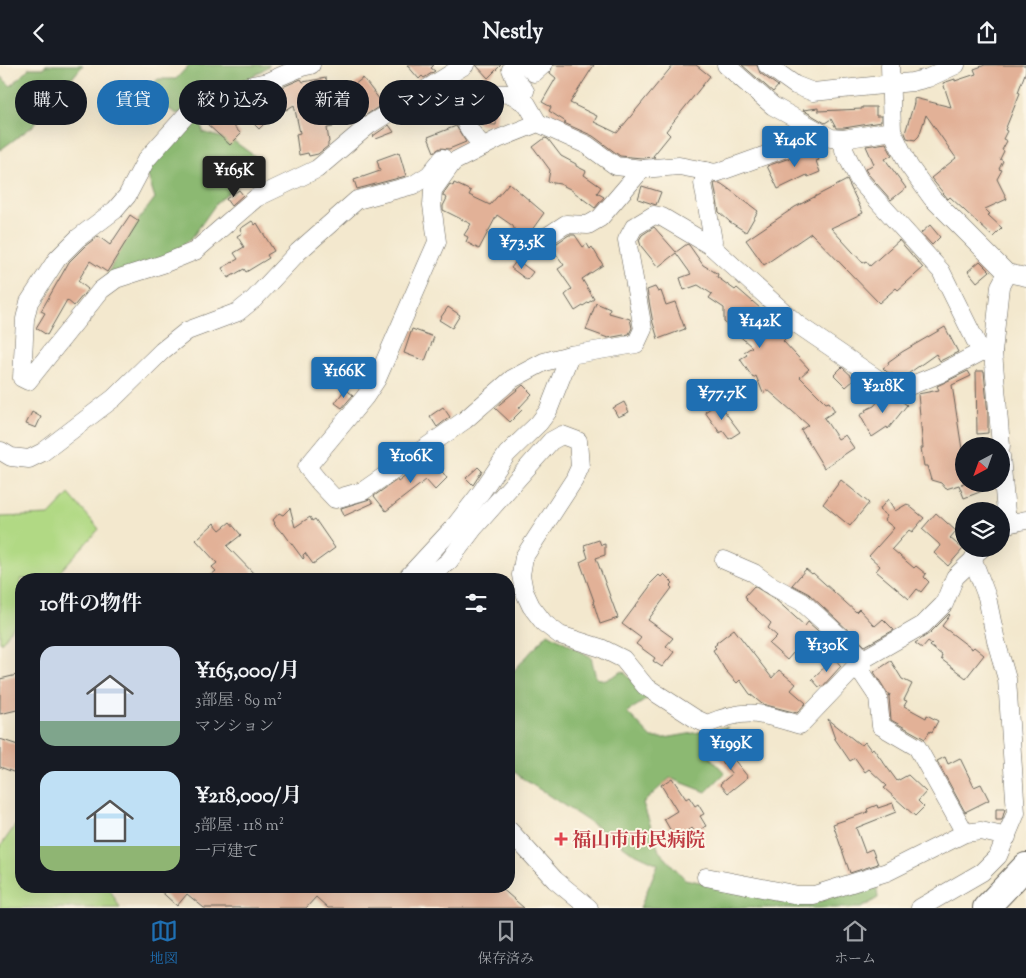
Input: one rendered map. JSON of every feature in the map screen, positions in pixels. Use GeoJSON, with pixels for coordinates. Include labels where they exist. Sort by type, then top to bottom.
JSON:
{"type":"FeatureCollection","features":[{"type":"Feature","properties":{"kind":"highway"},"geometry":{"type":"LineString","coordinates":[[986,908],[1026,866]]}},
{"type":"Feature","properties":{"kind":"street"},"geometry":{"type":"LineString","coordinates":[[311,65],[267,82],[243,87],[229,100],[203,111],[188,113],[146,160],[127,196],[115,209],[78,238],[57,259],[29,303],[25,319],[22,377],[28,381],[101,291],[116,279],[163,264],[194,251],[256,198],[317,169],[369,125],[465,65]]}},
{"type":"Feature","properties":{"kind":"street"},"geometry":{"type":"LineString","coordinates":[[513,65],[511,69],[514,79],[526,91],[520,100]]}},
{"type":"Feature","properties":{"kind":"street"},"geometry":{"type":"LineString","coordinates":[[526,65],[534,73],[543,65]]}},
{"type":"Feature","properties":{"kind":"street"},"geometry":{"type":"LineString","coordinates":[[726,65],[773,106],[831,138],[844,139],[892,131]]}},
{"type":"Feature","properties":{"kind":"street"},"geometry":{"type":"LineString","coordinates":[[767,65],[795,85],[813,92],[928,78],[956,65]]}},
{"type":"Feature","properties":{"kind":"street"},"geometry":{"type":"LineString","coordinates":[[890,65],[892,131],[909,166],[932,198],[1008,273],[1026,277]]}},
{"type":"Feature","properties":{"kind":"street"},"geometry":{"type":"LineString","coordinates":[[483,147],[468,127],[463,113],[466,103],[483,93],[511,94],[527,104],[538,123],[587,145],[616,166],[642,169],[679,166],[716,173],[811,139],[818,131]]}},
{"type":"Feature","properties":{"kind":"street"},"geometry":{"type":"LineString","coordinates":[[538,123],[498,139],[453,163],[433,190],[432,205],[437,242],[391,351],[377,379],[365,397],[307,467],[335,499],[363,491],[465,420],[512,379],[544,362],[570,355],[636,344],[643,329],[628,240],[634,227],[654,215],[662,217],[711,246],[797,324],[882,381],[896,387],[907,387],[987,352]]}},
{"type":"Feature","properties":{"kind":"street"},"geometry":{"type":"LineString","coordinates":[[844,139],[844,150],[859,180],[941,271],[987,352]]}},
{"type":"Feature","properties":{"kind":"street"},"geometry":{"type":"LineString","coordinates":[[2,451],[11,457],[29,459],[43,452],[114,398],[162,351],[187,331],[238,312],[249,303],[298,251],[357,200],[413,185],[429,175],[444,156],[471,145],[483,147]]}},
{"type":"Feature","properties":{"kind":"street"},"geometry":{"type":"LineString","coordinates":[[534,245],[566,224],[588,225],[600,218],[642,169]]}},
{"type":"Feature","properties":{"kind":"street"},"geometry":{"type":"LineString","coordinates":[[707,171],[703,183],[712,241],[711,246]]}},
{"type":"Feature","properties":{"kind":"street"},"geometry":{"type":"LineString","coordinates":[[999,437],[987,352],[1000,286],[1008,273]]}},
{"type":"Feature","properties":{"kind":"street"},"geometry":{"type":"LineString","coordinates":[[412,573],[454,527],[482,491],[507,454],[539,423],[548,411],[570,355]]}},
{"type":"Feature","properties":{"kind":"street"},"geometry":{"type":"LineString","coordinates":[[434,573],[449,561],[473,529],[551,441],[562,435],[578,441],[580,467],[564,497],[524,557],[521,575],[524,591],[544,623],[560,635],[601,648],[623,659],[646,686],[696,719],[707,724],[726,716],[742,713],[760,713],[800,725],[862,660],[923,625],[944,604],[954,577],[974,557]]}},
{"type":"Feature","properties":{"kind":"street"},"geometry":{"type":"LineString","coordinates":[[1010,525],[1026,520]]}},
{"type":"Feature","properties":{"kind":"street"},"geometry":{"type":"LineString","coordinates":[[920,908],[982,872],[998,856],[1016,813],[1007,679],[996,641],[978,557]]}},
{"type":"Feature","properties":{"kind":"street"},"geometry":{"type":"LineString","coordinates":[[724,560],[754,573],[767,583],[802,602],[856,651],[862,660],[862,673],[878,697],[881,725],[917,747],[965,833]]}},
{"type":"Feature","properties":{"kind":"street"},"geometry":{"type":"LineString","coordinates":[[706,877],[798,895],[814,895],[887,872],[965,833],[981,831],[1007,837]]}},
{"type":"Feature","properties":{"kind":"street"},"geometry":{"type":"LineString","coordinates":[[515,837],[555,881],[589,908]]}},
{"type":"Feature","properties":{"kind":"green space"},"geometry":{"type":"Polygon","coordinates":[[[46,65],[83,65],[71,80],[17,80],[29,68],[44,68],[46,65]]]}},
{"type":"Feature","properties":{"kind":"green space"},"geometry":{"type":"Polygon","coordinates":[[[189,65],[270,65],[248,80],[179,80],[179,113],[177,114],[169,109],[169,80],[157,80],[176,79],[189,65]]]}},
{"type":"Feature","properties":{"kind":"green space"},"geometry":{"type":"Polygon","coordinates":[[[0,76],[11,86],[15,82],[15,125],[34,125],[0,150],[0,76]]]}},
{"type":"Feature","properties":{"kind":"green space"},"geometry":{"type":"Polygon","coordinates":[[[183,125],[202,125],[203,132],[235,142],[256,157],[260,168],[218,201],[191,239],[161,261],[106,277],[128,234],[155,198],[147,173],[183,125]]]}},
{"type":"Feature","properties":{"kind":"green space"},"geometry":{"type":"Polygon","coordinates":[[[69,494],[99,529],[59,573],[15,573],[15,625],[2,642],[0,642],[0,517],[49,515],[69,494]]]}},
{"type":"Feature","properties":{"kind":"green space"},"geometry":{"type":"Polygon","coordinates":[[[548,633],[591,657],[596,678],[606,680],[623,671],[649,698],[627,712],[652,738],[665,738],[728,727],[707,754],[725,773],[706,792],[670,778],[643,803],[659,851],[685,879],[810,905],[876,880],[878,898],[861,908],[640,908],[658,864],[630,851],[515,772],[515,669],[548,633]]]}},
{"type":"Feature","properties":{"kind":"green space"},"geometry":{"type":"Polygon","coordinates":[[[15,826],[15,893],[112,893],[120,908],[0,908],[0,847],[15,826]]]}},
{"type":"Feature","properties":{"kind":"building"},"geometry":{"type":"Polygon","coordinates":[[[407,65],[434,65],[431,68],[435,71],[419,79],[407,65]]]}},
{"type":"Feature","properties":{"kind":"building"},"geometry":{"type":"Polygon","coordinates":[[[476,65],[501,65],[488,78],[476,65]]]}},
{"type":"Feature","properties":{"kind":"building"},"geometry":{"type":"Polygon","coordinates":[[[553,65],[594,65],[570,103],[597,116],[594,122],[617,133],[673,65],[696,65],[710,76],[666,131],[670,135],[653,156],[655,157],[642,158],[620,156],[593,136],[564,123],[566,122],[549,111],[551,107],[542,102],[556,78],[550,73],[553,65]]]}},
{"type":"Feature","properties":{"kind":"building"},"geometry":{"type":"Polygon","coordinates":[[[742,65],[757,65],[760,73],[778,86],[773,92],[742,65]]]}},
{"type":"Feature","properties":{"kind":"building"},"geometry":{"type":"Polygon","coordinates":[[[985,65],[1026,65],[1026,71],[1018,92],[1020,93],[1005,130],[1007,131],[1003,139],[1007,141],[1000,159],[1003,161],[999,169],[1002,170],[997,179],[1007,199],[985,209],[990,214],[988,215],[1002,228],[993,237],[950,197],[948,199],[931,178],[956,158],[926,115],[919,136],[915,140],[907,138],[905,133],[914,98],[951,107],[943,83],[976,74],[974,69],[985,65]]]}},
{"type":"Feature","properties":{"kind":"building"},"geometry":{"type":"Polygon","coordinates":[[[297,81],[297,119],[294,105],[287,109],[287,85],[297,81]]]}},
{"type":"Feature","properties":{"kind":"building"},"geometry":{"type":"Polygon","coordinates":[[[369,86],[379,99],[379,107],[369,113],[369,86]]]}},
{"type":"Feature","properties":{"kind":"building"},"geometry":{"type":"Polygon","coordinates":[[[862,107],[876,107],[876,116],[881,116],[881,122],[836,128],[831,119],[825,123],[803,110],[818,108],[818,111],[862,109],[862,107]]]}},
{"type":"Feature","properties":{"kind":"building"},"geometry":{"type":"Polygon","coordinates":[[[208,125],[233,125],[241,134],[230,145],[208,125]]]}},
{"type":"Feature","properties":{"kind":"building"},"geometry":{"type":"Polygon","coordinates":[[[255,125],[263,125],[259,129],[255,125]]]}},
{"type":"Feature","properties":{"kind":"building"},"geometry":{"type":"Polygon","coordinates":[[[298,125],[333,125],[333,127],[327,128],[328,146],[318,154],[309,156],[308,153],[299,155],[296,134],[300,133],[298,125]]]}},
{"type":"Feature","properties":{"kind":"building"},"geometry":{"type":"Polygon","coordinates":[[[389,125],[394,132],[376,139],[373,136],[389,125]]]}},
{"type":"Feature","properties":{"kind":"building"},"geometry":{"type":"Polygon","coordinates":[[[456,126],[466,142],[449,149],[440,148],[434,152],[428,137],[456,126]]]}},
{"type":"Feature","properties":{"kind":"building"},"geometry":{"type":"Polygon","coordinates":[[[545,138],[548,139],[561,156],[586,171],[584,175],[601,187],[597,193],[604,197],[595,208],[570,189],[560,184],[548,182],[550,170],[533,147],[545,138]]]}},
{"type":"Feature","properties":{"kind":"building"},"geometry":{"type":"Polygon","coordinates":[[[886,143],[892,155],[885,159],[906,188],[891,200],[865,169],[874,164],[866,146],[886,143]]]}},
{"type":"Feature","properties":{"kind":"building"},"geometry":{"type":"Polygon","coordinates":[[[815,149],[819,160],[816,161],[820,172],[808,177],[807,175],[778,189],[767,166],[815,149]]]}},
{"type":"Feature","properties":{"kind":"building"},"geometry":{"type":"Polygon","coordinates":[[[399,152],[406,176],[357,189],[354,180],[380,171],[377,160],[399,152]]]}},
{"type":"Feature","properties":{"kind":"building"},"geometry":{"type":"Polygon","coordinates":[[[847,180],[863,213],[831,228],[863,263],[866,261],[870,266],[899,240],[923,268],[898,290],[896,288],[879,303],[811,233],[764,265],[746,240],[795,207],[847,180]]]}},
{"type":"Feature","properties":{"kind":"building"},"geometry":{"type":"Polygon","coordinates":[[[454,183],[471,191],[469,195],[490,205],[509,183],[544,213],[524,241],[517,236],[513,226],[497,215],[479,249],[466,242],[468,237],[464,235],[471,224],[443,210],[447,198],[443,194],[450,184],[453,186],[454,183]]]}},
{"type":"Feature","properties":{"kind":"building"},"geometry":{"type":"Polygon","coordinates":[[[714,183],[720,183],[758,211],[746,232],[719,212],[714,183]]]}},
{"type":"Feature","properties":{"kind":"building"},"geometry":{"type":"Polygon","coordinates":[[[642,186],[661,192],[656,205],[638,199],[642,186]]]}},
{"type":"Feature","properties":{"kind":"building"},"geometry":{"type":"Polygon","coordinates":[[[239,190],[243,195],[231,206],[226,199],[239,190]]]}},
{"type":"Feature","properties":{"kind":"building"},"geometry":{"type":"Polygon","coordinates":[[[130,215],[139,221],[107,272],[90,261],[78,281],[88,289],[74,306],[67,300],[47,335],[36,328],[45,313],[41,311],[69,262],[98,236],[110,245],[130,215]]]}},
{"type":"Feature","properties":{"kind":"building"},"geometry":{"type":"Polygon","coordinates":[[[252,221],[255,225],[257,223],[274,251],[267,255],[269,258],[246,272],[244,269],[228,278],[222,268],[238,259],[234,253],[244,247],[237,236],[242,233],[240,229],[252,221]]]}},
{"type":"Feature","properties":{"kind":"building"},"geometry":{"type":"Polygon","coordinates":[[[930,225],[940,237],[932,245],[921,233],[930,225]]]}},
{"type":"Feature","properties":{"kind":"building"},"geometry":{"type":"Polygon","coordinates":[[[654,227],[676,252],[687,244],[689,245],[703,265],[718,274],[717,277],[735,290],[737,288],[760,308],[758,309],[785,339],[783,341],[809,369],[800,377],[826,403],[829,402],[835,411],[824,418],[838,439],[845,435],[854,448],[824,468],[801,430],[808,425],[768,390],[763,393],[756,376],[753,378],[740,359],[747,355],[744,352],[752,347],[724,322],[724,308],[709,298],[712,294],[698,285],[684,290],[680,278],[691,274],[676,253],[658,267],[641,246],[639,240],[642,235],[654,227]]]}},
{"type":"Feature","properties":{"kind":"building"},"geometry":{"type":"Polygon","coordinates":[[[569,235],[575,235],[583,247],[587,244],[590,249],[592,247],[603,265],[582,279],[594,299],[575,311],[565,295],[572,289],[558,269],[564,265],[551,247],[569,235]]]}},
{"type":"Feature","properties":{"kind":"building"},"geometry":{"type":"Polygon","coordinates":[[[517,260],[533,272],[527,280],[511,268],[517,260]]]}},
{"type":"Feature","properties":{"kind":"building"},"geometry":{"type":"Polygon","coordinates":[[[980,261],[990,271],[977,282],[968,271],[980,261]]]}},
{"type":"Feature","properties":{"kind":"building"},"geometry":{"type":"Polygon","coordinates":[[[655,287],[658,292],[661,291],[666,305],[675,302],[685,329],[658,339],[647,290],[655,287]]]}},
{"type":"Feature","properties":{"kind":"building"},"geometry":{"type":"Polygon","coordinates":[[[596,303],[610,309],[609,313],[630,319],[632,328],[629,334],[608,338],[586,330],[596,303]]]}},
{"type":"Feature","properties":{"kind":"building"},"geometry":{"type":"Polygon","coordinates":[[[448,307],[460,315],[452,328],[439,320],[448,307]]]}},
{"type":"Feature","properties":{"kind":"building"},"geometry":{"type":"Polygon","coordinates":[[[945,327],[958,352],[940,361],[936,354],[905,376],[898,376],[887,372],[883,368],[902,352],[945,327]]]}},
{"type":"Feature","properties":{"kind":"building"},"geometry":{"type":"Polygon","coordinates":[[[412,329],[434,337],[425,361],[404,353],[412,329]]]}},
{"type":"Feature","properties":{"kind":"building"},"geometry":{"type":"Polygon","coordinates":[[[842,367],[855,379],[846,387],[834,375],[842,367]]]}},
{"type":"Feature","properties":{"kind":"building"},"geometry":{"type":"Polygon","coordinates":[[[968,371],[971,376],[952,385],[960,437],[955,437],[955,486],[946,489],[941,483],[931,480],[927,466],[924,466],[921,448],[923,448],[918,394],[939,390],[937,386],[968,371]]]}},
{"type":"Feature","properties":{"kind":"building"},"geometry":{"type":"Polygon","coordinates":[[[976,371],[984,371],[988,433],[977,434],[976,371]]]}},
{"type":"Feature","properties":{"kind":"building"},"geometry":{"type":"Polygon","coordinates":[[[523,385],[532,394],[519,408],[522,410],[510,422],[495,408],[523,385]]]}},
{"type":"Feature","properties":{"kind":"building"},"geometry":{"type":"Polygon","coordinates":[[[345,389],[353,395],[342,408],[335,403],[345,389]]]}},
{"type":"Feature","properties":{"kind":"building"},"geometry":{"type":"Polygon","coordinates":[[[890,396],[897,398],[907,405],[888,429],[887,427],[872,437],[860,415],[866,412],[865,410],[874,406],[881,398],[890,396]]]}},
{"type":"Feature","properties":{"kind":"building"},"geometry":{"type":"Polygon","coordinates":[[[624,402],[629,412],[618,417],[613,408],[624,402]]]}},
{"type":"Feature","properties":{"kind":"building"},"geometry":{"type":"Polygon","coordinates":[[[718,403],[740,432],[729,439],[723,431],[720,433],[705,412],[718,403]]]}},
{"type":"Feature","properties":{"kind":"building"},"geometry":{"type":"Polygon","coordinates":[[[443,407],[450,417],[437,427],[430,416],[443,407]]]}},
{"type":"Feature","properties":{"kind":"building"},"geometry":{"type":"Polygon","coordinates":[[[32,412],[41,417],[36,428],[26,424],[32,412]]]}},
{"type":"Feature","properties":{"kind":"building"},"geometry":{"type":"Polygon","coordinates":[[[431,457],[447,478],[435,490],[426,480],[386,511],[374,496],[397,480],[398,482],[431,457]]]}},
{"type":"Feature","properties":{"kind":"building"},"geometry":{"type":"Polygon","coordinates":[[[478,467],[482,471],[473,485],[466,478],[478,467]]]}},
{"type":"Feature","properties":{"kind":"building"},"geometry":{"type":"Polygon","coordinates":[[[841,480],[869,503],[850,526],[823,504],[841,480]]]}},
{"type":"Feature","properties":{"kind":"building"},"geometry":{"type":"Polygon","coordinates":[[[962,493],[977,493],[964,498],[962,493]]]}},
{"type":"Feature","properties":{"kind":"building"},"geometry":{"type":"Polygon","coordinates":[[[370,499],[373,503],[344,516],[341,508],[370,499]]]}},
{"type":"Feature","properties":{"kind":"building"},"geometry":{"type":"Polygon","coordinates":[[[888,499],[895,511],[907,504],[924,518],[912,532],[909,530],[892,549],[914,568],[916,566],[926,574],[924,577],[929,582],[921,592],[917,589],[909,599],[876,571],[880,566],[869,556],[894,528],[884,520],[887,516],[879,510],[888,499]]]}},
{"type":"Feature","properties":{"kind":"building"},"geometry":{"type":"Polygon","coordinates":[[[290,508],[295,527],[310,517],[312,521],[315,519],[335,548],[313,564],[305,553],[303,559],[283,532],[274,524],[273,520],[279,513],[283,515],[290,508]]]}},
{"type":"Feature","properties":{"kind":"building"},"geometry":{"type":"Polygon","coordinates":[[[936,513],[955,530],[950,538],[955,542],[956,557],[948,566],[934,553],[940,546],[939,544],[922,529],[936,513]]]}},
{"type":"Feature","properties":{"kind":"building"},"geometry":{"type":"Polygon","coordinates":[[[230,522],[241,535],[227,546],[253,573],[214,573],[216,571],[212,567],[217,563],[196,540],[214,523],[220,530],[230,522]]]}},
{"type":"Feature","properties":{"kind":"building"},"geometry":{"type":"Polygon","coordinates":[[[599,540],[601,545],[605,544],[605,555],[596,558],[618,618],[600,624],[580,562],[588,558],[584,545],[599,540]]]}},
{"type":"Feature","properties":{"kind":"building"},"geometry":{"type":"Polygon","coordinates":[[[806,569],[813,573],[856,612],[859,609],[875,626],[883,619],[894,630],[865,646],[809,594],[792,585],[806,569]]]}},
{"type":"Feature","properties":{"kind":"building"},"geometry":{"type":"Polygon","coordinates":[[[664,574],[673,583],[670,586],[672,588],[648,620],[673,638],[666,646],[674,652],[662,667],[653,661],[655,658],[636,644],[641,638],[622,624],[650,584],[659,575],[661,577],[664,574]]]}},
{"type":"Feature","properties":{"kind":"building"},"geometry":{"type":"Polygon","coordinates":[[[754,586],[775,599],[805,626],[808,622],[827,639],[824,641],[820,638],[807,651],[800,645],[787,660],[769,644],[777,636],[768,628],[771,623],[746,600],[745,596],[754,586]]]}},
{"type":"Feature","properties":{"kind":"building"},"geometry":{"type":"Polygon","coordinates":[[[949,614],[942,626],[972,649],[974,647],[984,655],[966,678],[941,659],[942,655],[930,646],[932,644],[928,641],[922,648],[915,643],[930,633],[949,614]]]}},
{"type":"Feature","properties":{"kind":"building"},"geometry":{"type":"Polygon","coordinates":[[[734,629],[772,678],[779,670],[796,684],[791,690],[806,703],[797,713],[762,704],[750,694],[740,680],[737,683],[725,670],[713,650],[716,648],[714,646],[716,643],[734,629]]]}},
{"type":"Feature","properties":{"kind":"building"},"geometry":{"type":"Polygon","coordinates":[[[834,658],[841,666],[823,686],[819,687],[812,679],[834,658]]]}},
{"type":"Feature","properties":{"kind":"building"},"geometry":{"type":"Polygon","coordinates":[[[891,661],[902,679],[912,684],[904,700],[907,701],[904,706],[926,718],[927,715],[938,721],[932,732],[930,731],[925,739],[891,720],[890,694],[888,694],[874,672],[891,661]]]}},
{"type":"Feature","properties":{"kind":"building"},"geometry":{"type":"Polygon","coordinates":[[[15,675],[15,710],[0,714],[0,679],[15,675]]]}},
{"type":"Feature","properties":{"kind":"building"},"geometry":{"type":"Polygon","coordinates":[[[828,719],[858,743],[862,745],[865,742],[871,750],[873,748],[897,781],[908,775],[926,792],[918,801],[924,807],[915,816],[884,788],[887,786],[869,769],[865,772],[855,758],[850,761],[835,739],[828,719]]]}},
{"type":"Feature","properties":{"kind":"building"},"geometry":{"type":"Polygon","coordinates":[[[0,739],[15,744],[15,773],[0,767],[0,739]]]}},
{"type":"Feature","properties":{"kind":"building"},"geometry":{"type":"Polygon","coordinates":[[[724,747],[748,777],[728,793],[720,784],[732,774],[716,754],[724,747]]]}},
{"type":"Feature","properties":{"kind":"building"},"geometry":{"type":"Polygon","coordinates":[[[945,757],[948,764],[960,758],[974,787],[981,784],[989,800],[965,812],[937,761],[945,757]]]}},
{"type":"Feature","properties":{"kind":"building"},"geometry":{"type":"Polygon","coordinates":[[[672,778],[686,799],[689,797],[695,806],[698,804],[704,814],[700,816],[706,826],[695,833],[692,828],[675,838],[664,819],[677,811],[661,785],[672,778]]]}},
{"type":"Feature","properties":{"kind":"building"},"geometry":{"type":"Polygon","coordinates":[[[893,803],[896,812],[856,828],[865,852],[872,849],[878,864],[850,873],[833,824],[868,812],[867,809],[877,805],[878,808],[893,803]]]}},
{"type":"Feature","properties":{"kind":"building"},"geometry":{"type":"Polygon","coordinates":[[[996,809],[1005,809],[1002,820],[996,820],[996,809]]]}},
{"type":"Feature","properties":{"kind":"building"},"geometry":{"type":"Polygon","coordinates":[[[163,893],[507,893],[524,908],[328,908],[316,897],[306,908],[204,908],[187,894],[177,906],[163,893]]]}},
{"type":"Feature","properties":{"kind":"place","name":"福山市市民病院"},"geometry":{"type":"Point","coordinates":[561,839]}}]}
